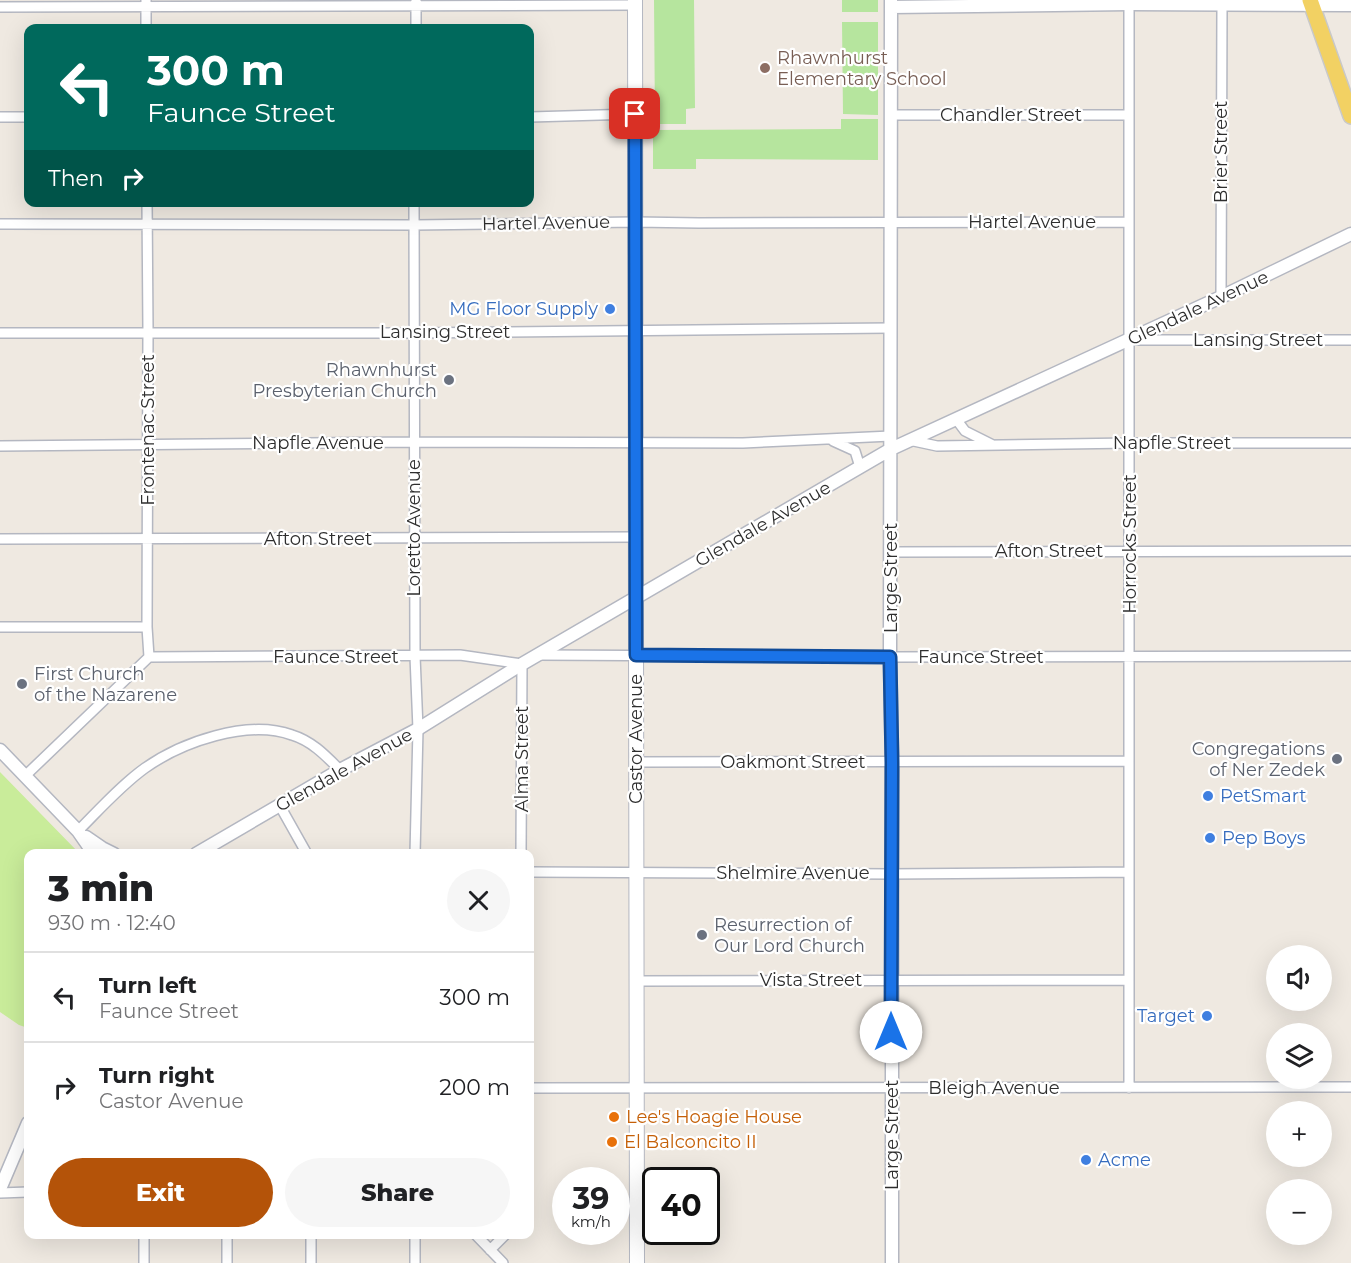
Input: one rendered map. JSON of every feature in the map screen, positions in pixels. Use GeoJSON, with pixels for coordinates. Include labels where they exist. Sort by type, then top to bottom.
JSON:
{"type":"FeatureCollection","features":[{"type":"Feature","properties":{"kind":"main road"},"geometry":{"type":"LineString","coordinates":[[1311,2],[1351,116]]}},
{"type":"Feature","properties":{"kind":"main road","name":"Castor Avenue"},"geometry":{"type":"LineString","coordinates":[[635,3],[637,1263]]}},
{"type":"Feature","properties":{"kind":"street"},"geometry":{"type":"LineString","coordinates":[[891,4],[1129,2],[1222,6],[1311,2],[1351,5]]}},
{"type":"Feature","properties":{"kind":"street","name":"Horrocks Street"},"geometry":{"type":"LineString","coordinates":[[1129,2],[1130,443],[1128,552],[1131,657],[1129,1088]]}},
{"type":"Feature","properties":{"kind":"street"},"geometry":{"type":"LineString","coordinates":[[416,3],[416,24]]}},
{"type":"Feature","properties":{"kind":"street"},"geometry":{"type":"LineString","coordinates":[[0,7],[146,4],[635,3]]}},
{"type":"Feature","properties":{"kind":"street"},"geometry":{"type":"LineString","coordinates":[[146,4],[146,24]]}},
{"type":"Feature","properties":{"kind":"street","name":"Large Street"},"geometry":{"type":"LineString","coordinates":[[891,4],[892,1263]]}},
{"type":"Feature","properties":{"kind":"street","name":"Brier Street"},"geometry":{"type":"LineString","coordinates":[[1221,297],[1222,6]]}},
{"type":"Feature","properties":{"kind":"street"},"geometry":{"type":"LineString","coordinates":[[534,117],[635,114]]}},
{"type":"Feature","properties":{"kind":"street","name":"Chandler Street"},"geometry":{"type":"LineString","coordinates":[[892,115],[1129,115]]}},
{"type":"Feature","properties":{"kind":"street"},"geometry":{"type":"LineString","coordinates":[[0,117],[24,117]]}},
{"type":"Feature","properties":{"kind":"street","name":"Frontenac Street"},"geometry":{"type":"LineString","coordinates":[[147,207],[147,627],[149,657]]}},
{"type":"Feature","properties":{"kind":"street","name":"Loretto Avenue"},"geometry":{"type":"LineString","coordinates":[[414,207],[414,539],[418,729],[415,849]]}},
{"type":"Feature","properties":{"kind":"street","name":"Hartel Avenue"},"geometry":{"type":"LineString","coordinates":[[0,224],[1128,222]]}},
{"type":"Feature","properties":{"kind":"street","name":"Glendale Avenue"},"geometry":{"type":"LineString","coordinates":[[205,849],[340,770],[418,729],[522,664],[891,449],[1221,297],[1351,234]]}},
{"type":"Feature","properties":{"kind":"street","name":"Lansing Street"},"geometry":{"type":"LineString","coordinates":[[0,333],[148,331],[415,333],[891,328]]}},
{"type":"Feature","properties":{"kind":"street","name":"Lansing Street"},"geometry":{"type":"LineString","coordinates":[[1128,340],[1351,340]]}},
{"type":"Feature","properties":{"kind":"street","name":"Napfle Street"},"geometry":{"type":"LineString","coordinates":[[956,419],[965,431],[993,446]]}},
{"type":"Feature","properties":{"kind":"street"},"geometry":{"type":"LineString","coordinates":[[636,443],[742,443],[891,436]]}},
{"type":"Feature","properties":{"kind":"street"},"geometry":{"type":"LineString","coordinates":[[831,440],[855,451],[860,467]]}},
{"type":"Feature","properties":{"kind":"street","name":"Napfle Street"},"geometry":{"type":"LineString","coordinates":[[909,440],[937,446],[1351,443]]}},
{"type":"Feature","properties":{"kind":"street","name":"Napfle Avenue"},"geometry":{"type":"LineString","coordinates":[[0,446],[414,442],[636,443]]}},
{"type":"Feature","properties":{"kind":"street","name":"Afton Street"},"geometry":{"type":"LineString","coordinates":[[0,539],[636,537]]}},
{"type":"Feature","properties":{"kind":"street","name":"Afton Street"},"geometry":{"type":"LineString","coordinates":[[891,552],[1351,551]]}},
{"type":"Feature","properties":{"kind":"street"},"geometry":{"type":"LineString","coordinates":[[0,627],[147,627]]}},
{"type":"Feature","properties":{"kind":"street","name":"Faunce Street"},"geometry":{"type":"LineString","coordinates":[[149,657],[460,655],[522,664]]}},
{"type":"Feature","properties":{"kind":"street","name":"Faunce Street"},"geometry":{"type":"LineString","coordinates":[[539,655],[1351,656]]}},
{"type":"Feature","properties":{"kind":"street"},"geometry":{"type":"LineString","coordinates":[[25,776],[149,657]]}},
{"type":"Feature","properties":{"kind":"street","name":"Alma Street"},"geometry":{"type":"LineString","coordinates":[[521,849],[522,664]]}},
{"type":"Feature","properties":{"kind":"street"},"geometry":{"type":"LineString","coordinates":[[78,831],[121,787],[151,764],[209,738],[239,731],[271,731],[292,735],[314,745],[340,770]]}},
{"type":"Feature","properties":{"kind":"street"},"geometry":{"type":"LineString","coordinates":[[0,750],[78,831],[91,849]]}},
{"type":"Feature","properties":{"kind":"street","name":"Oakmont Street"},"geometry":{"type":"LineString","coordinates":[[636,762],[1129,761]]}},
{"type":"Feature","properties":{"kind":"street"},"geometry":{"type":"LineString","coordinates":[[280,806],[304,849]]}},
{"type":"Feature","properties":{"kind":"street"},"geometry":{"type":"LineString","coordinates":[[78,831],[104,849]]}},
{"type":"Feature","properties":{"kind":"street","name":"Shelmire Avenue"},"geometry":{"type":"LineString","coordinates":[[534,872],[891,874],[1129,872]]}},
{"type":"Feature","properties":{"kind":"street","name":"Vista Street"},"geometry":{"type":"LineString","coordinates":[[637,981],[1129,980]]}},
{"type":"Feature","properties":{"kind":"street","name":"Bleigh Avenue"},"geometry":{"type":"LineString","coordinates":[[534,1088],[1351,1087]]}},
{"type":"Feature","properties":{"kind":"street"},"geometry":{"type":"LineString","coordinates":[[24,1133],[0,1191],[24,1192]]}},
{"type":"Feature","properties":{"kind":"street"},"geometry":{"type":"LineString","coordinates":[[144,1239],[144,1263]]}},
{"type":"Feature","properties":{"kind":"street"},"geometry":{"type":"LineString","coordinates":[[227,1239],[227,1263]]}},
{"type":"Feature","properties":{"kind":"street"},"geometry":{"type":"LineString","coordinates":[[310,1239],[310,1263]]}},
{"type":"Feature","properties":{"kind":"street"},"geometry":{"type":"LineString","coordinates":[[415,1239],[415,1263]]}},
{"type":"Feature","properties":{"kind":"street"},"geometry":{"type":"LineString","coordinates":[[480,1239],[503,1263]]}},
{"type":"Feature","properties":{"kind":"street"},"geometry":{"type":"LineString","coordinates":[[490,1250],[501,1239]]}},
{"type":"Feature","properties":{"kind":"green space"},"geometry":{"type":"Polygon","coordinates":[[[654,0],[694,0],[695,108],[686,109],[686,124],[655,124],[654,0]]]}},
{"type":"Feature","properties":{"kind":"green space"},"geometry":{"type":"Polygon","coordinates":[[[842,0],[878,0],[878,12],[842,12],[842,0]]]}},
{"type":"Feature","properties":{"kind":"green space"},"geometry":{"type":"Polygon","coordinates":[[[842,22],[878,22],[878,115],[843,114],[842,22]]]}},
{"type":"Feature","properties":{"kind":"green space"},"geometry":{"type":"Polygon","coordinates":[[[841,119],[878,119],[878,160],[696,159],[696,169],[653,169],[653,130],[841,129],[841,119]]]}},
{"type":"Feature","properties":{"kind":"green space"},"geometry":{"type":"Polygon","coordinates":[[[0,772],[75,849],[24,849],[24,1027],[0,1012],[0,772]]]}},
{"type":"Feature","properties":{"kind":"place","name":"Rhawnhurst Elementary School"},"geometry":{"type":"Point","coordinates":[765,68]}},
{"type":"Feature","properties":{"kind":"place","name":"MG Floor Supply"},"geometry":{"type":"Point","coordinates":[610,309]}},
{"type":"Feature","properties":{"kind":"place","name":"Rhawnhurst Presbyterian Church"},"geometry":{"type":"Point","coordinates":[449,380]}},
{"type":"Feature","properties":{"kind":"place","name":"First Church of the Nazarene"},"geometry":{"type":"Point","coordinates":[22,684]}},
{"type":"Feature","properties":{"kind":"place","name":"Congregations of Ner Zedek"},"geometry":{"type":"Point","coordinates":[1337,759]}},
{"type":"Feature","properties":{"kind":"place","name":"PetSmart"},"geometry":{"type":"Point","coordinates":[1208,796]}},
{"type":"Feature","properties":{"kind":"place","name":"Pep Boys"},"geometry":{"type":"Point","coordinates":[1210,838]}},
{"type":"Feature","properties":{"kind":"place","name":"Resurrection of Our Lord Church"},"geometry":{"type":"Point","coordinates":[702,935]}},
{"type":"Feature","properties":{"kind":"place","name":"Target"},"geometry":{"type":"Point","coordinates":[1207,1016]}},
{"type":"Feature","properties":{"kind":"place","name":"Lee's Hoagie House"},"geometry":{"type":"Point","coordinates":[614,1117]}},
{"type":"Feature","properties":{"kind":"place","name":"El Balconcito II"},"geometry":{"type":"Point","coordinates":[612,1142]}},
{"type":"Feature","properties":{"kind":"place","name":"Acme"},"geometry":{"type":"Point","coordinates":[1086,1160]}},
{"type":"Feature","properties":{"kind":"route"},"geometry":{"type":"LineString","coordinates":[[635,114],[636,655],[890,657],[891,1032]]}}]}
